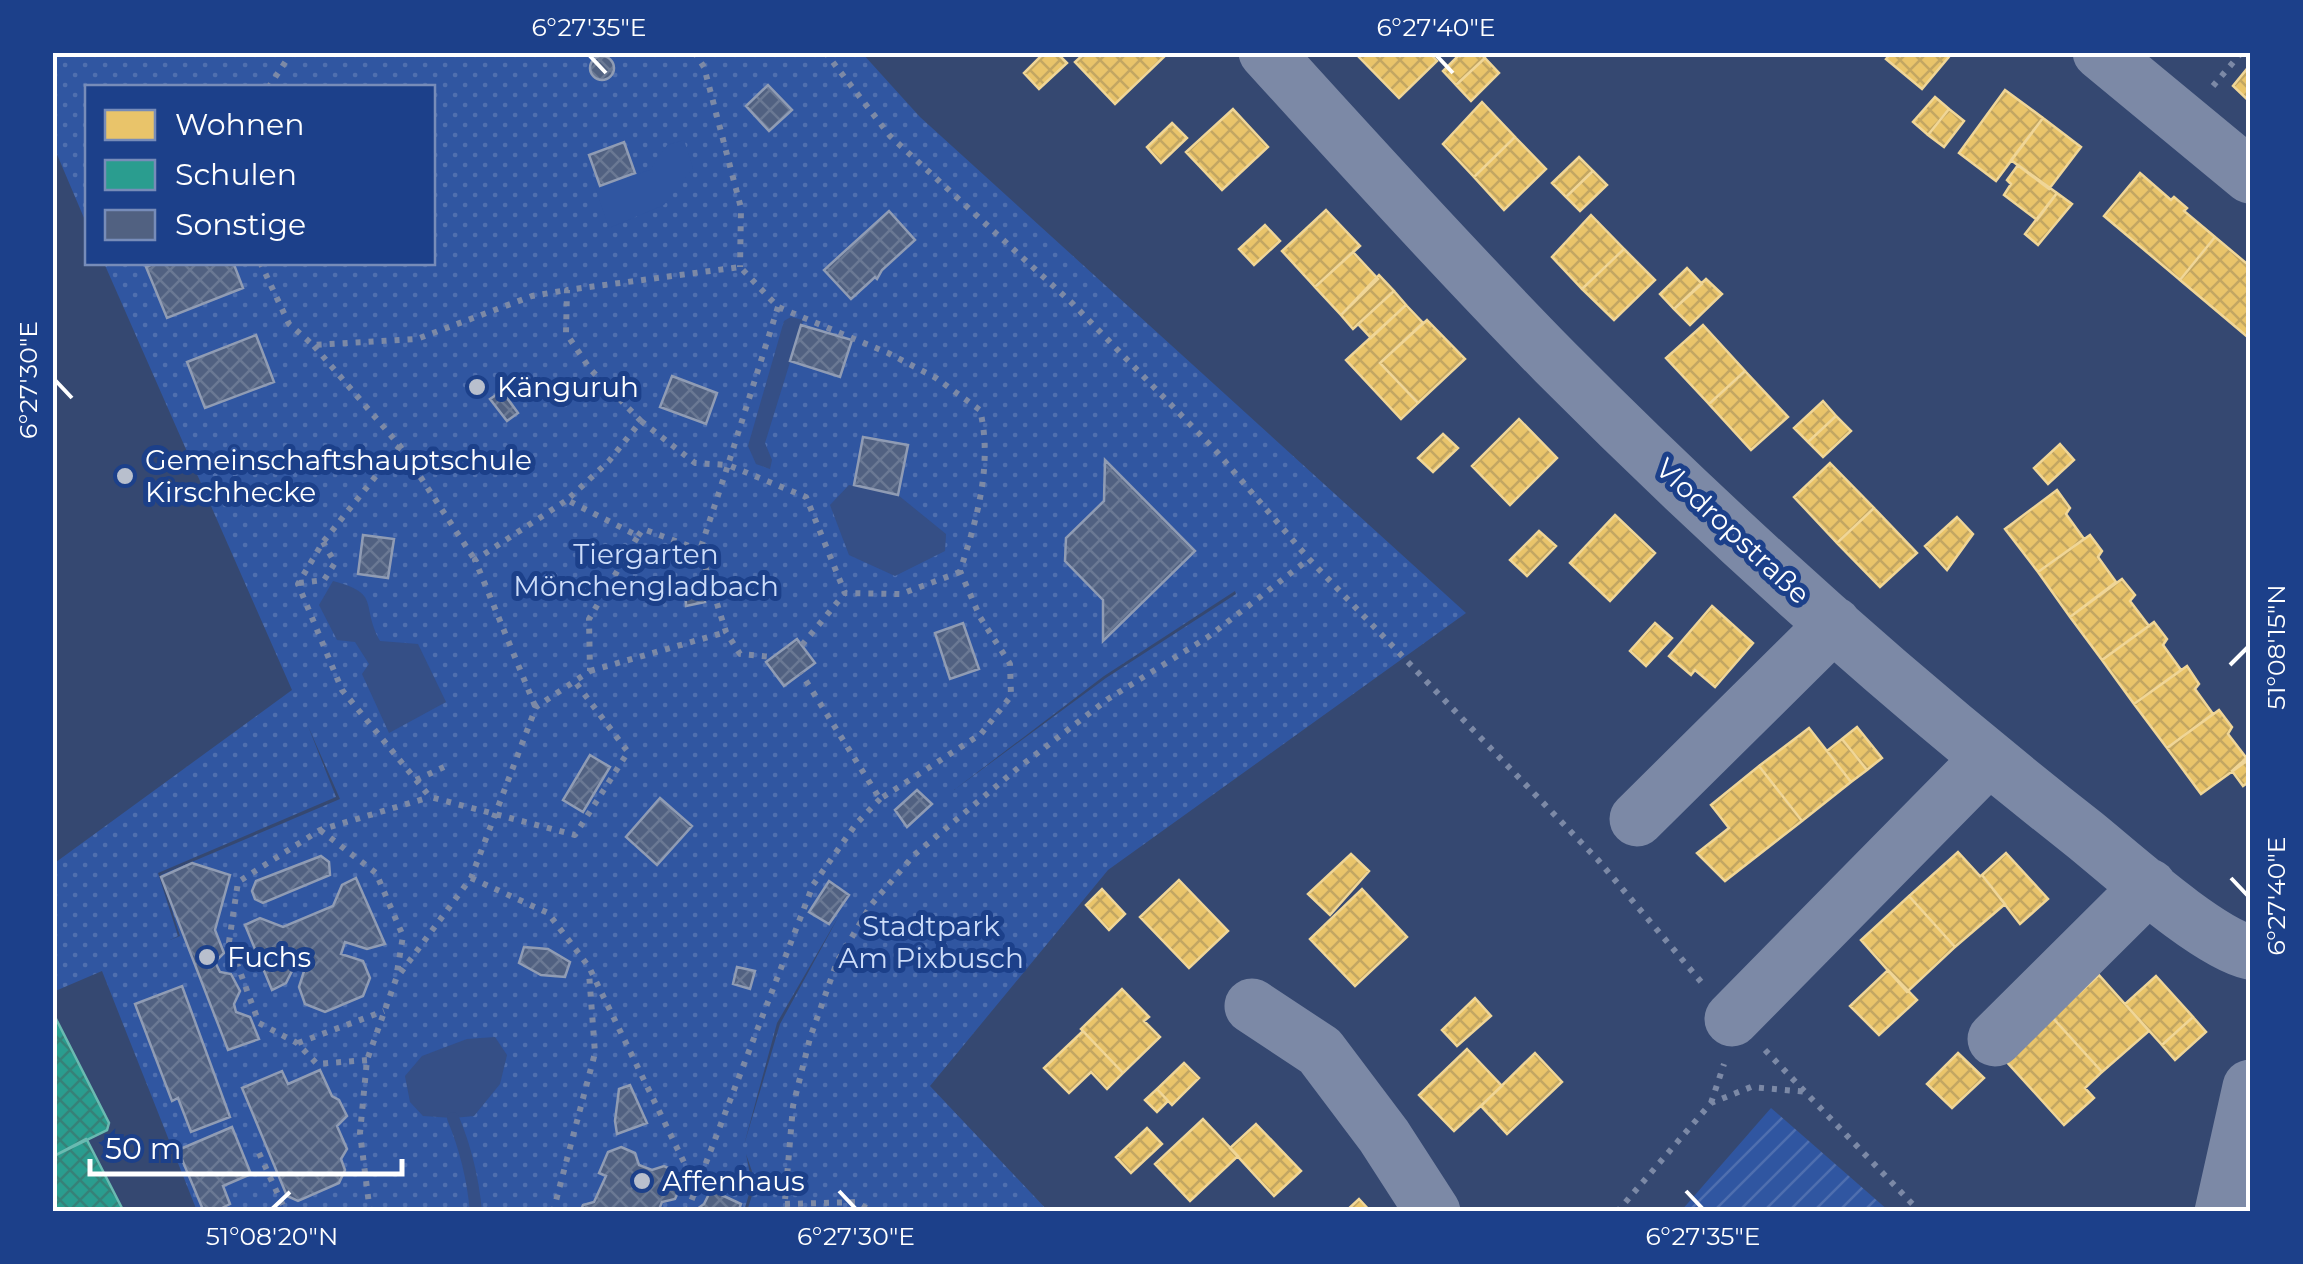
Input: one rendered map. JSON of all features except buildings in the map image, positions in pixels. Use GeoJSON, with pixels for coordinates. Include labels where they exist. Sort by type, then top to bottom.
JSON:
{"type":"FeatureCollection","features":[{"type":"Feature","properties":{"kind":"street","name":"Vlodropstraße"},"geometry":{"type":"LineString","coordinates":[[1266,52],[1423,224],[1694,498],[1988,760],[2201,927],[2250,952]]}},
{"type":"Feature","properties":{"kind":"street"},"geometry":{"type":"LineString","coordinates":[[2100,52],[2250,176]]}},
{"type":"Feature","properties":{"kind":"street"},"geometry":{"type":"LineString","coordinates":[[1637,820],[1834,624]]}},
{"type":"Feature","properties":{"kind":"street"},"geometry":{"type":"LineString","coordinates":[[1732,1019],[1988,760]]}},
{"type":"Feature","properties":{"kind":"street"},"geometry":{"type":"LineString","coordinates":[[1994,1039],[2149,886]]}},
{"type":"Feature","properties":{"kind":"street"},"geometry":{"type":"LineString","coordinates":[[1252,1006],[1320,1051],[1384,1136],[1433,1212]]}},
{"type":"Feature","properties":{"kind":"street"},"geometry":{"type":"LineString","coordinates":[[2222,1212],[2250,1088]]}},
{"type":"Feature","properties":{"kind":"path"},"geometry":{"type":"LineString","coordinates":[[270,85],[292,52]]}},
{"type":"Feature","properties":{"kind":"path"},"geometry":{"type":"LineString","coordinates":[[687,1212],[813,885],[856,824],[880,800],[982,734],[1011,696],[1010,664],[980,617],[960,572],[980,509],[986,435],[980,410],[936,378],[888,353],[778,306],[740,267],[741,208],[704,68],[694,52]]}},
{"type":"Feature","properties":{"kind":"path"},"geometry":{"type":"LineString","coordinates":[[825,52],[890,136],[1073,304],[1216,451],[1310,559],[1598,860],[1732,1019],[1808,1092],[1920,1212]]}},
{"type":"Feature","properties":{"kind":"path"},"geometry":{"type":"LineString","coordinates":[[261,265],[289,324],[313,345],[400,446],[475,560],[536,707]]}},
{"type":"Feature","properties":{"kind":"path"},"geometry":{"type":"LineString","coordinates":[[313,345],[417,339],[532,296],[740,267]]}},
{"type":"Feature","properties":{"kind":"path"},"geometry":{"type":"LineString","coordinates":[[567,290],[566,333],[590,368],[641,421],[696,462],[728,465],[806,497],[845,594]]}},
{"type":"Feature","properties":{"kind":"path"},"geometry":{"type":"LineString","coordinates":[[772,657],[740,654],[726,632],[700,550],[778,306]]}},
{"type":"Feature","properties":{"kind":"path"},"geometry":{"type":"LineString","coordinates":[[475,560],[568,500],[609,461],[641,421]]}},
{"type":"Feature","properties":{"kind":"path"},"geometry":{"type":"LineString","coordinates":[[298,584],[323,542],[400,446]]}},
{"type":"Feature","properties":{"kind":"path"},"geometry":{"type":"LineString","coordinates":[[568,500],[638,536]]}},
{"type":"Feature","properties":{"kind":"path"},"geometry":{"type":"LineString","coordinates":[[590,672],[590,619],[642,529],[700,550]]}},
{"type":"Feature","properties":{"kind":"path"},"geometry":{"type":"LineString","coordinates":[[298,584],[324,580],[335,563],[323,542]]}},
{"type":"Feature","properties":{"kind":"path"},"geometry":{"type":"LineString","coordinates":[[873,1212],[856,1202],[784,1208],[793,1106],[810,1038],[837,962],[871,905],[914,855],[1018,768],[1108,699],[1208,636],[1310,559]]}},
{"type":"Feature","properties":{"kind":"path"},"geometry":{"type":"LineString","coordinates":[[802,645],[845,594],[901,594],[960,572]]}},
{"type":"Feature","properties":{"kind":"path"},"geometry":{"type":"LineString","coordinates":[[298,584],[342,690],[430,797]]}},
{"type":"Feature","properties":{"kind":"path"},"geometry":{"type":"LineString","coordinates":[[396,979],[471,878],[536,707],[590,672],[726,632]]}},
{"type":"Feature","properties":{"kind":"path"},"geometry":{"type":"LineString","coordinates":[[801,672],[880,800]]}},
{"type":"Feature","properties":{"kind":"path"},"geometry":{"type":"LineString","coordinates":[[368,1060],[317,1064],[297,1043],[259,1023],[229,942],[238,882],[320,830],[430,797],[575,834],[628,752],[576,682]]}},
{"type":"Feature","properties":{"kind":"path"},"geometry":{"type":"LineString","coordinates":[[416,780],[444,767]]}},
{"type":"Feature","properties":{"kind":"path"},"geometry":{"type":"LineString","coordinates":[[320,830],[376,873],[403,936],[396,979],[368,1060],[360,1133],[370,1212]]}},
{"type":"Feature","properties":{"kind":"path"},"geometry":{"type":"LineString","coordinates":[[471,878],[548,913],[589,967],[696,1187]]}},
{"type":"Feature","properties":{"kind":"path"},"geometry":{"type":"LineString","coordinates":[[553,1212],[595,1053],[589,967]]}},
{"type":"Feature","properties":{"kind":"path"},"geometry":{"type":"LineString","coordinates":[[297,1043],[386,1010]]}},
{"type":"Feature","properties":{"kind":"path"},"geometry":{"type":"LineString","coordinates":[[1617,1212],[1711,1103],[1751,1087],[1808,1092]]}},
{"type":"Feature","properties":{"kind":"path"},"geometry":{"type":"LineString","coordinates":[[259,1152],[286,1212]]}},
{"type":"Feature","properties":{"kind":"green space","name":"Tiergarten Mönchengladbach"},"geometry":{"type":"Polygon","coordinates":[[[53,53],[862,53],[920,117],[1466,613],[1108,870],[930,1086],[1048,1211],[747,1211],[756,1183],[746,1154],[752,1184],[744,1211],[197,1211],[102,971],[53,992],[52,865],[292,690],[105,265],[435,265],[435,85],[85,85],[85,220],[53,145],[53,53]],[[1235,591],[1104,676],[954,790],[1106,678],[1236,594],[1235,591]],[[308,726],[336,797],[158,873],[178,936],[170,940],[180,936],[161,875],[340,799],[308,726]],[[840,914],[777,1023],[744,1145],[780,1024],[840,914]]]}},
{"type":"Feature","properties":{"kind":"green space"},"geometry":{"type":"Polygon","coordinates":[[[684,140],[693,168],[664,205],[609,228],[595,187],[650,170],[667,145],[684,140]]]}},
{"type":"Feature","properties":{"kind":"green space"},"geometry":{"type":"Polygon","coordinates":[[[1771,1108],[1889,1211],[1681,1211],[1771,1108]]]}},
{"type":"Feature","properties":{"kind":"shaded area"},"geometry":{"type":"Polygon","coordinates":[[[791,317],[803,320],[765,443],[772,460],[770,469],[756,464],[748,446],[784,321],[791,317]]]}},
{"type":"Feature","properties":{"kind":"shaded area"},"geometry":{"type":"Polygon","coordinates":[[[849,485],[898,495],[946,534],[945,551],[895,576],[849,555],[830,505],[849,485]]]}},
{"type":"Feature","properties":{"kind":"shaded area"},"geometry":{"type":"Polygon","coordinates":[[[333,581],[364,596],[380,641],[418,644],[446,702],[389,733],[362,674],[369,664],[355,642],[337,640],[319,605],[333,581]]]}},
{"type":"Feature","properties":{"kind":"shaded area"},"geometry":{"type":"Polygon","coordinates":[[[495,1037],[507,1055],[500,1084],[474,1116],[423,1116],[410,1102],[405,1076],[422,1056],[467,1039],[495,1037]]]}},
{"type":"Feature","properties":{"kind":"waterway"},"geometry":{"type":"LineString","coordinates":[[453,1118],[468,1164],[476,1212]]}},
{"type":"Feature","properties":{"kind":"place","name":"Känguruh"},"geometry":{"type":"Point","coordinates":[477,387]}},
{"type":"Feature","properties":{"kind":"place","name":"Gemeinschaftshauptschule Kirschhecke"},"geometry":{"type":"Point","coordinates":[125,476]}},
{"type":"Feature","properties":{"kind":"place","name":"Fuchs"},"geometry":{"type":"Point","coordinates":[207,957]}},
{"type":"Feature","properties":{"kind":"place","name":"Affenhaus"},"geometry":{"type":"Point","coordinates":[642,1181]}},
{"type":"Feature","properties":{"kind":"park label","name":"Stadtpark Am Pixbusch"},"geometry":{"type":"Point","coordinates":[931,942]}}]}
